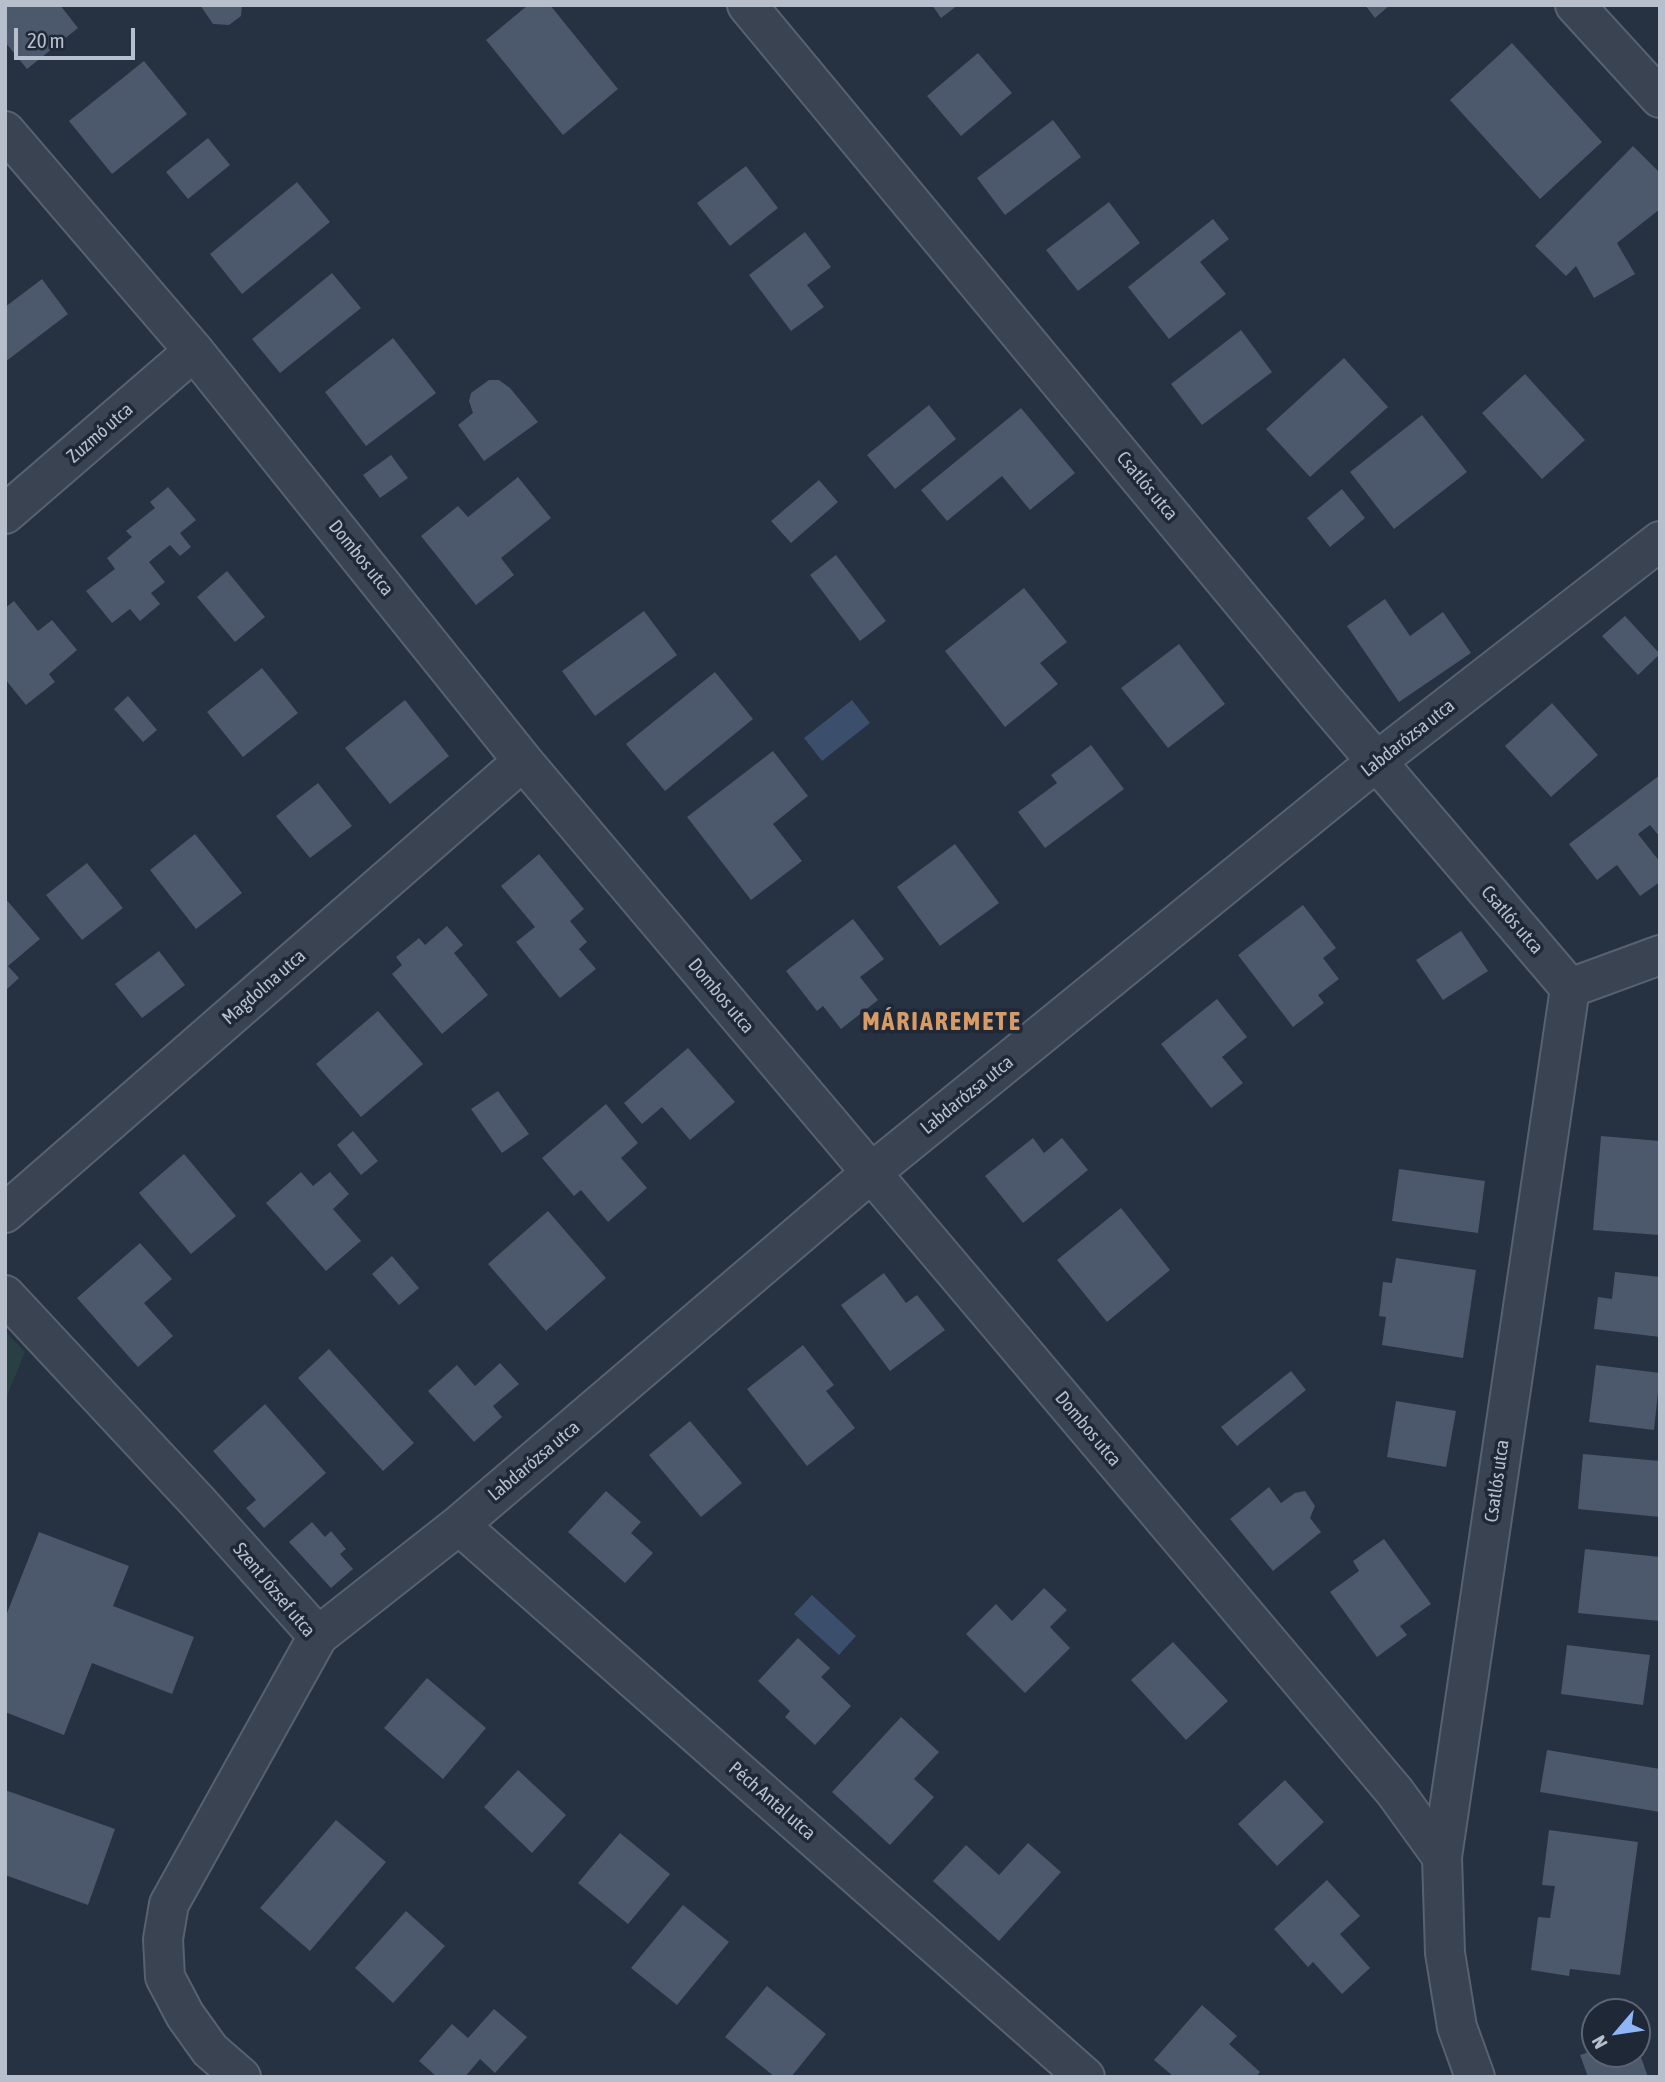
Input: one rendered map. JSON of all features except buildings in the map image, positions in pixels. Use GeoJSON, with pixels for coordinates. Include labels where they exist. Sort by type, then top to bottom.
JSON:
{"type":"FeatureCollection","features":[{"type":"Feature","properties":{"kind":"street","name":"Csatlós utca"},"geometry":{"type":"LineString","coordinates":[[747,5],[1376,762],[1570,988],[1442,1857],[1445,1954],[1457,2027],[1475,2077]]}},
{"type":"Feature","properties":{"kind":"street"},"geometry":{"type":"LineString","coordinates":[[1575,5],[1660,98]]}},
{"type":"Feature","properties":{"kind":"street","name":"Dombos utca"},"geometry":{"type":"LineString","coordinates":[[5,131],[194,351],[523,761],[1395,1792],[1442,1857]]}},
{"type":"Feature","properties":{"kind":"street","name":"Zuzmó utca"},"geometry":{"type":"LineString","coordinates":[[5,514],[194,351]]}},
{"type":"Feature","properties":{"kind":"street","name":"Labdarózsa utca"},"geometry":{"type":"LineString","coordinates":[[318,1636],[458,1525],[871,1173],[1376,762],[1660,541]]}},
{"type":"Feature","properties":{"kind":"street","name":"Magdolna utca"},"geometry":{"type":"LineString","coordinates":[[5,1213],[523,761]]}},
{"type":"Feature","properties":{"kind":"street"},"geometry":{"type":"LineString","coordinates":[[1570,988],[1660,955]]}},
{"type":"Feature","properties":{"kind":"street","name":"Szent József utca"},"geometry":{"type":"LineString","coordinates":[[5,1294],[318,1636],[169,1904],[163,1939],[166,1977],[185,2015],[210,2050],[241,2077]]}},
{"type":"Feature","properties":{"kind":"street","name":"Péch Antal utca"},"geometry":{"type":"LineString","coordinates":[[458,1525],[1085,2077]]}},
{"type":"Feature","properties":{"kind":"green space"},"geometry":{"type":"Polygon","coordinates":[[[5,1331],[25,1352],[5,1401],[5,1331]]]}},
{"type":"Feature","properties":{"kind":"water"},"geometry":{"type":"Polygon","coordinates":[[[852,700],[870,723],[822,761],[804,738],[852,700]]]}},
{"type":"Feature","properties":{"kind":"water"},"geometry":{"type":"Polygon","coordinates":[[[812,1595],[856,1636],[839,1655],[794,1614],[812,1595]]]}},
{"type":"Feature","properties":{"kind":"district","name":"MÁRIAREMETE"},"geometry":{"type":"Point","coordinates":[942,1022]}}]}
